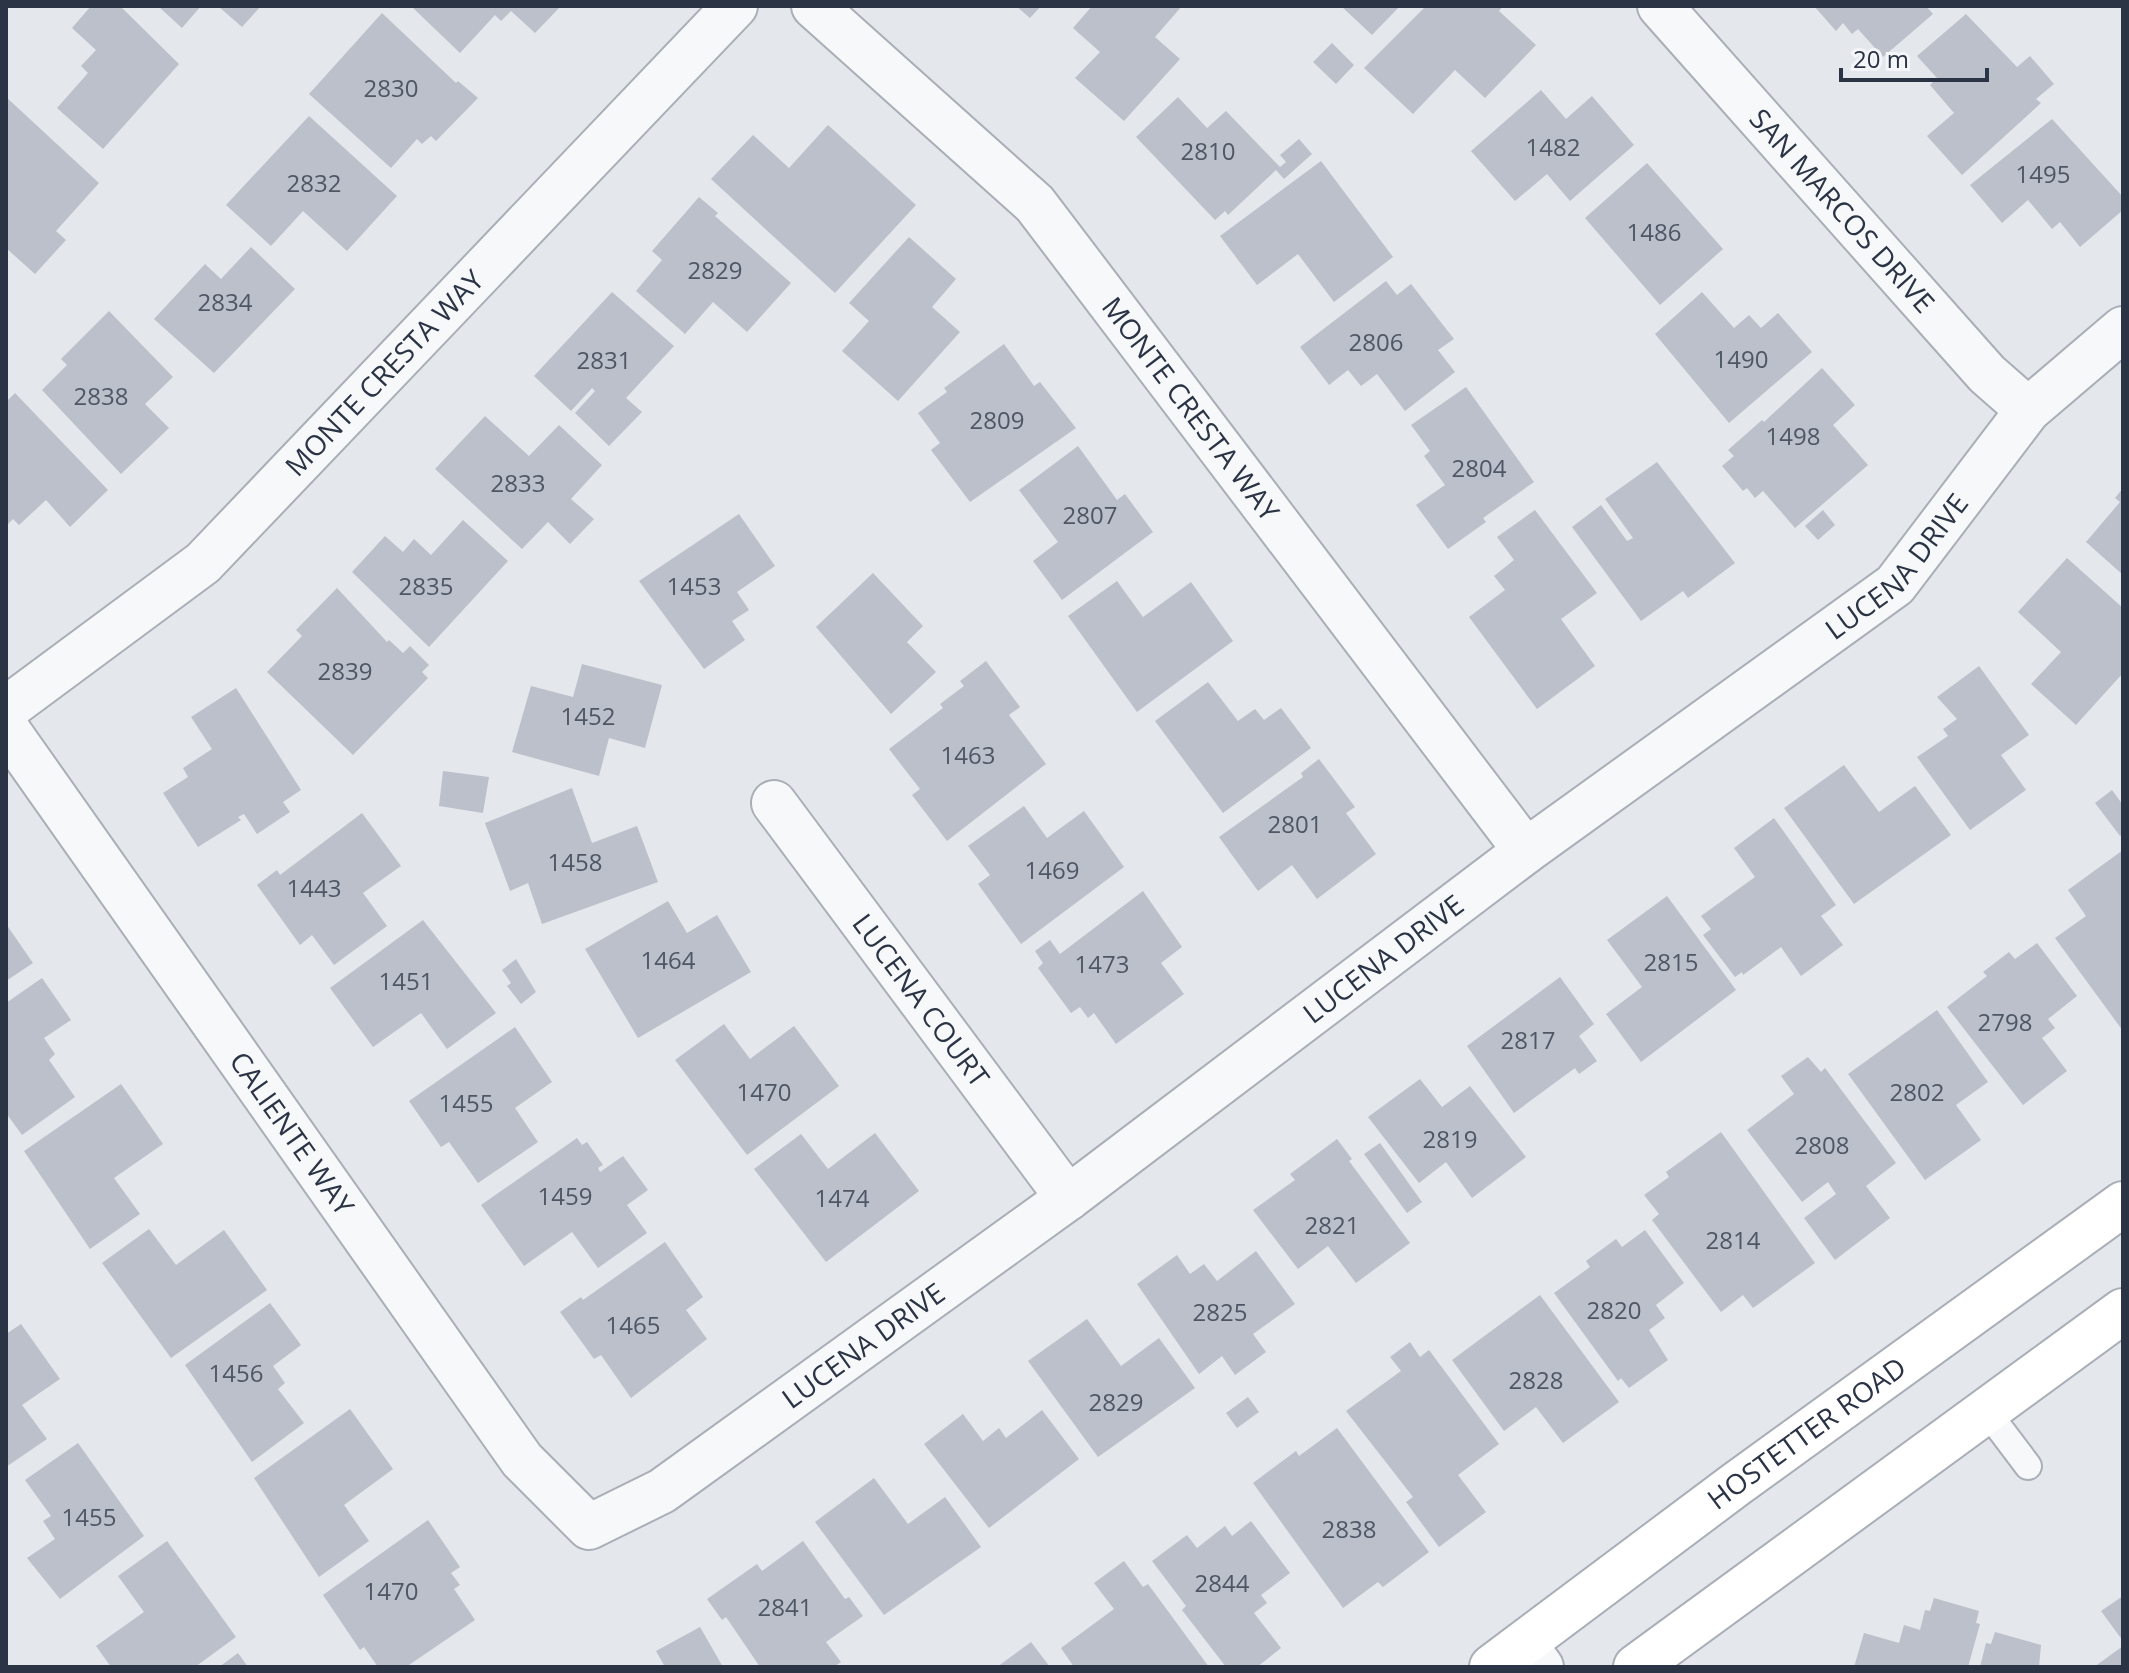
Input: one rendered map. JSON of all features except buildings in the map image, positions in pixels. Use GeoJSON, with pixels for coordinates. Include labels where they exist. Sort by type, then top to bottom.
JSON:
{"type":"FeatureCollection","features":[{"type":"Feature","properties":{"kind":"main road","name":"HOSTETTER ROAD"},"geometry":{"type":"LineString","coordinates":[[1519,1659],[1735,1485],[2123,1204]]}},
{"type":"Feature","properties":{"kind":"main road"},"geometry":{"type":"LineString","coordinates":[[1636,1667],[2123,1311]]}},
{"type":"Feature","properties":{"kind":"street","name":"MONTE CRESTA WAY"},"geometry":{"type":"LineString","coordinates":[[6,709],[203,563],[735,6]]}},
{"type":"Feature","properties":{"kind":"street","name":"MONTE CRESTA WAY"},"geometry":{"type":"LineString","coordinates":[[814,6],[1035,204],[1526,851]]}},
{"type":"Feature","properties":{"kind":"street","name":"SAN MARCOS DRIVE"},"geometry":{"type":"LineString","coordinates":[[1660,6],[1987,374],[2028,410]]}},
{"type":"Feature","properties":{"kind":"street","name":"LUCENA DRIVE"},"geometry":{"type":"LineString","coordinates":[[589,1527],[662,1491],[1068,1198],[1526,851],[1895,585],[2028,410],[2123,329]]}},
{"type":"Feature","properties":{"kind":"street","name":"CALIENTE WAY"},"geometry":{"type":"LineString","coordinates":[[6,728],[522,1460],[589,1527]]}},
{"type":"Feature","properties":{"kind":"street","name":"LUCENA COURT"},"geometry":{"type":"LineString","coordinates":[[774,803],[1068,1198]]}},
{"type":"Feature","properties":{"kind":"lane"},"geometry":{"type":"LineString","coordinates":[[1985,1409],[2028,1466]]}}]}
